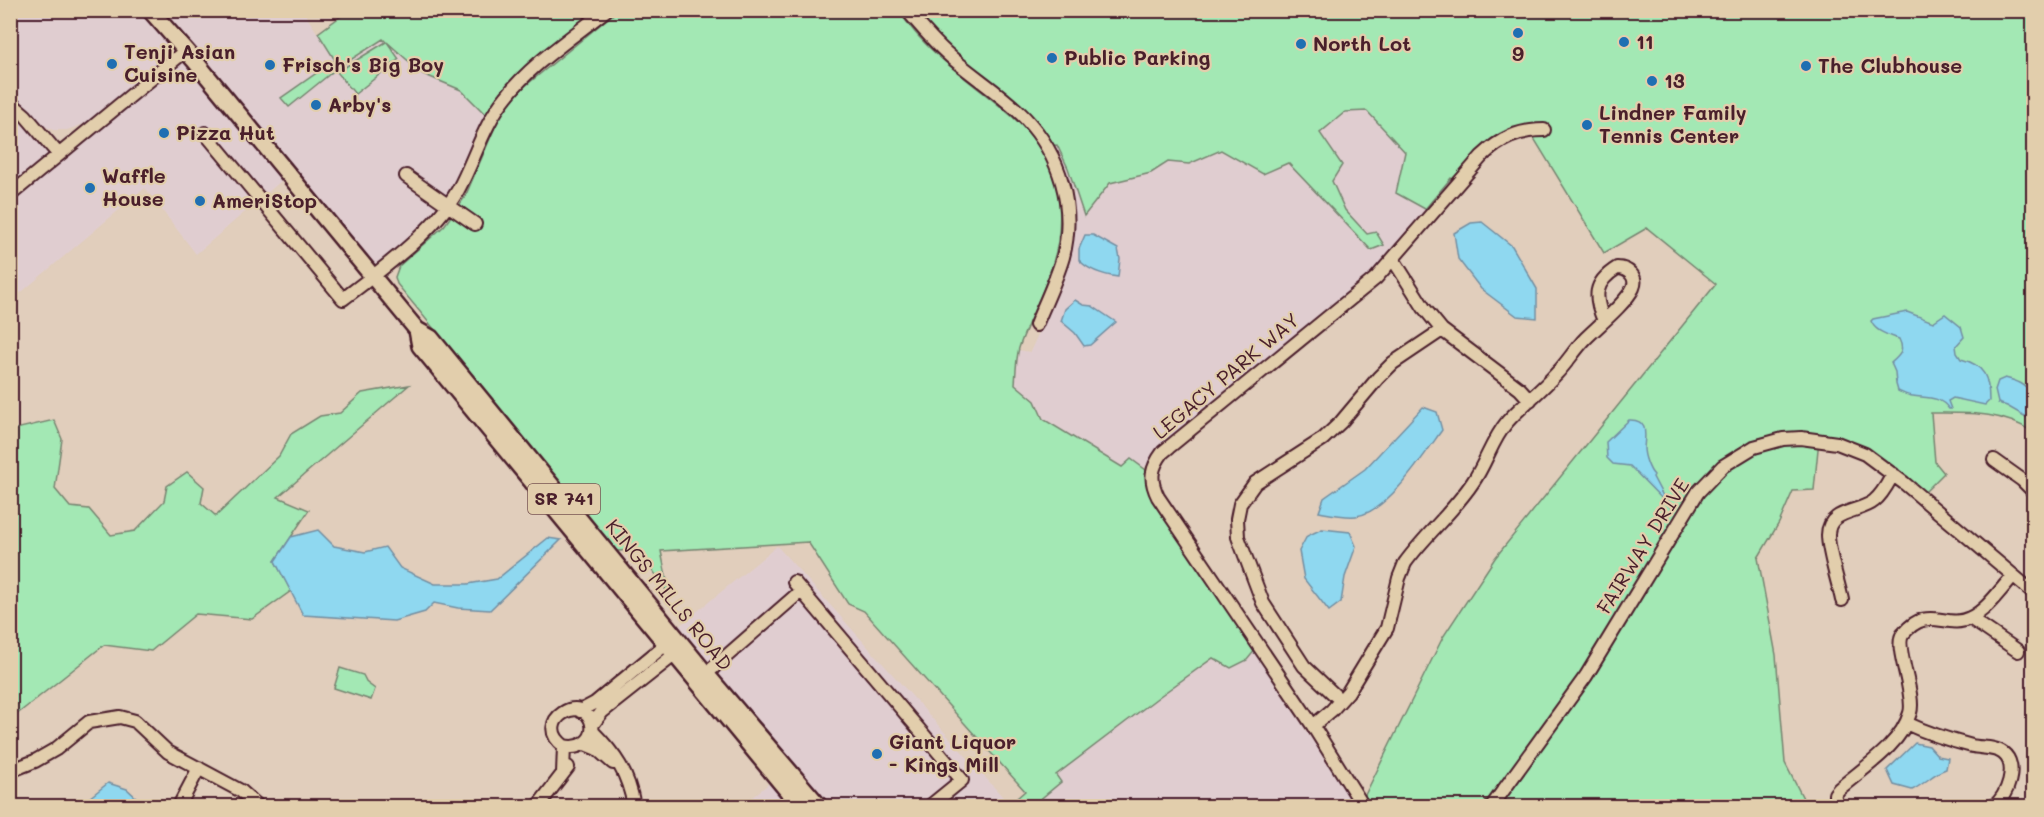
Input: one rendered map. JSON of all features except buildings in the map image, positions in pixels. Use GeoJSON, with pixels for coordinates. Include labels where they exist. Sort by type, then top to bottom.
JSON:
{"type":"FeatureCollection","features":[{"type":"Feature","properties":{"kind":"main road","name":"KINGS MILLS ROAD"},"geometry":{"type":"LineString","coordinates":[[150,10],[417,330],[431,338],[706,674],[819,807]]}},
{"type":"Feature","properties":{"kind":"main road","name":"KINGS MILLS ROAD"},"geometry":{"type":"LineString","coordinates":[[417,330],[420,346],[800,807]]}},
{"type":"Feature","properties":{"kind":"street"},"geometry":{"type":"LineString","coordinates":[[205,133],[343,299],[423,233],[448,206],[459,188],[490,118],[508,94],[525,77],[606,10]]}},
{"type":"Feature","properties":{"kind":"street"},"geometry":{"type":"LineString","coordinates":[[907,10],[951,57],[1025,118],[1047,146],[1056,165],[1065,191],[1066,239],[1055,280],[1036,325]]}},
{"type":"Feature","properties":{"kind":"street"},"geometry":{"type":"LineString","coordinates":[[10,195],[185,51]]}},
{"type":"Feature","properties":{"kind":"street"},"geometry":{"type":"LineString","coordinates":[[10,102],[25,115],[59,155]]}},
{"type":"Feature","properties":{"kind":"street","name":"LEGACY PARK WAY"},"geometry":{"type":"LineString","coordinates":[[1363,807],[1313,726],[1158,497],[1152,485],[1152,472],[1155,462],[1164,452],[1376,278],[1495,144],[1514,134],[1529,130],[1544,130]]}},
{"type":"Feature","properties":{"kind":"street"},"geometry":{"type":"LineString","coordinates":[[406,176],[475,224]]}},
{"type":"Feature","properties":{"kind":"street"},"geometry":{"type":"LineString","coordinates":[[1393,259],[1424,308],[1442,330],[1520,389],[1530,400]]}},
{"type":"Feature","properties":{"kind":"street"},"geometry":{"type":"LineString","coordinates":[[1313,726],[1348,692],[1386,628],[1399,578],[1406,563],[1473,483],[1493,443],[1508,422],[1604,321]]}},
{"type":"Feature","properties":{"kind":"street"},"geometry":{"type":"LineString","coordinates":[[1340,700],[1304,666],[1263,603],[1238,537],[1236,519],[1240,504],[1255,483],[1323,439],[1393,363],[1442,330]]}},
{"type":"Feature","properties":{"kind":"street","name":"FAIRWAY DRIVE"},"geometry":{"type":"LineString","coordinates":[[1492,807],[1586,676],[1684,511],[1698,492],[1723,466],[1738,455],[1765,443],[1801,438],[1828,441],[1873,458],[2034,593]]}},
{"type":"Feature","properties":{"kind":"street"},"geometry":{"type":"LineString","coordinates":[[1994,460],[2022,480],[2034,492]]}},
{"type":"Feature","properties":{"kind":"street"},"geometry":{"type":"LineString","coordinates":[[1842,600],[1828,537],[1830,524],[1841,514],[1872,503],[1881,494],[1893,474]]}},
{"type":"Feature","properties":{"kind":"street"},"geometry":{"type":"LineString","coordinates":[[1834,807],[1835,794],[1839,789],[1887,747],[1906,723],[1911,707],[1908,678],[1899,644],[1901,637],[1910,627],[1928,618],[1954,621],[1970,618],[1991,601],[2013,576]]}},
{"type":"Feature","properties":{"kind":"street"},"geometry":{"type":"LineString","coordinates":[[706,674],[797,587],[962,780],[930,807]]}},
{"type":"Feature","properties":{"kind":"street"},"geometry":{"type":"LineString","coordinates":[[1970,618],[2018,651]]}},
{"type":"Feature","properties":{"kind":"street"},"geometry":{"type":"LineString","coordinates":[[580,711],[595,703],[669,650]]}},
{"type":"Feature","properties":{"kind":"street"},"geometry":{"type":"LineString","coordinates":[[538,807],[563,773],[575,746],[592,728],[602,712],[669,650]]}},
{"type":"Feature","properties":{"kind":"street"},"geometry":{"type":"LineString","coordinates":[[625,775],[597,749],[575,746],[558,740],[554,731],[559,715],[567,710],[586,714],[592,728],[620,762],[625,775],[631,792],[634,807]]}},
{"type":"Feature","properties":{"kind":"street"},"geometry":{"type":"LineString","coordinates":[[10,771],[56,749],[89,722],[120,717],[135,722],[168,752],[241,791],[258,807]]}},
{"type":"Feature","properties":{"kind":"street"},"geometry":{"type":"LineString","coordinates":[[1906,723],[1930,733],[1998,751],[2005,755],[2010,764],[2009,785],[2002,800],[1994,807]]}},
{"type":"Feature","properties":{"kind":"street"},"geometry":{"type":"LineString","coordinates":[[179,807],[199,768]]}},
{"type":"Feature","properties":{"kind":"shaded area"},"geometry":{"type":"Polygon","coordinates":[[[10,11],[303,11],[335,60],[281,98],[288,107],[336,69],[383,39],[423,74],[461,90],[490,119],[448,206],[372,276],[288,175],[196,254],[145,188],[11,301],[10,11]],[[87,123],[67,130],[53,130],[40,124],[59,155],[94,126],[87,123]]]}},
{"type":"Feature","properties":{"kind":"shaded area"},"geometry":{"type":"Polygon","coordinates":[[[1374,93],[1454,180],[1388,260],[1161,451],[1134,478],[1000,396],[1018,350],[1030,352],[1060,286],[1074,235],[1073,192],[1055,145],[1374,93]]]}},
{"type":"Feature","properties":{"kind":"shaded area"},"geometry":{"type":"Polygon","coordinates":[[[777,546],[1011,806],[819,806],[672,632],[777,546]]]}},
{"type":"Feature","properties":{"kind":"shaded area"},"geometry":{"type":"Polygon","coordinates":[[[1242,632],[1355,806],[1019,806],[1033,793],[1242,632]]]}},
{"type":"Feature","properties":{"kind":"shaded area"},"geometry":{"type":"Polygon","coordinates":[[[776,778],[800,806],[741,806],[776,778]]]}},
{"type":"Feature","properties":{"kind":"green space"},"geometry":{"type":"Polygon","coordinates":[[[348,11],[606,11],[543,61],[490,119],[461,90],[423,74],[387,42],[399,59],[355,94],[337,72],[386,42],[383,39],[336,69],[289,107],[281,98],[335,60],[318,33],[348,11]]]}},
{"type":"Feature","properties":{"kind":"green space"},"geometry":{"type":"Polygon","coordinates":[[[617,11],[898,11],[918,36],[945,62],[1019,123],[1038,145],[1052,171],[1059,203],[1058,241],[1055,255],[1019,348],[1015,384],[1035,401],[1043,419],[1122,467],[1131,459],[1146,470],[1159,511],[1256,649],[1247,660],[1231,668],[1213,658],[1056,775],[1061,782],[1032,806],[1008,806],[1025,791],[864,611],[848,604],[808,542],[661,551],[670,596],[639,550],[617,551],[397,284],[395,277],[399,266],[444,226],[465,197],[498,120],[508,104],[524,87],[617,11]]]}},
{"type":"Feature","properties":{"kind":"green space"},"geometry":{"type":"Polygon","coordinates":[[[907,11],[2033,11],[2033,432],[2009,420],[1997,417],[1972,413],[1931,413],[1935,462],[1944,473],[1920,497],[1880,464],[1819,439],[1814,490],[1793,491],[1779,523],[1758,558],[1776,655],[1785,763],[1807,806],[1367,806],[1365,795],[1443,637],[1495,558],[1716,284],[1647,228],[1604,253],[1529,130],[1514,134],[1458,184],[1451,178],[1425,209],[1396,193],[1405,152],[1367,111],[1345,112],[1320,133],[1342,165],[1332,181],[1345,210],[1367,234],[1376,232],[1384,245],[1371,250],[1288,163],[1263,174],[1221,150],[1189,164],[1168,162],[1151,173],[1110,183],[1084,216],[1068,168],[1057,145],[1047,146],[907,11]]]}},
{"type":"Feature","properties":{"kind":"green space"},"geometry":{"type":"Polygon","coordinates":[[[409,385],[278,497],[309,510],[275,561],[291,591],[252,619],[196,614],[151,651],[104,645],[11,719],[11,430],[54,420],[62,439],[55,489],[70,507],[89,509],[111,535],[135,531],[164,501],[167,486],[187,472],[204,487],[201,503],[216,516],[279,456],[291,434],[320,416],[340,413],[362,393],[409,385]]]}},
{"type":"Feature","properties":{"kind":"green space"},"geometry":{"type":"Polygon","coordinates":[[[340,668],[363,675],[367,683],[375,689],[371,700],[334,688],[340,668]]]}},
{"type":"Feature","properties":{"kind":"water"},"geometry":{"type":"Polygon","coordinates":[[[1482,222],[1512,246],[1537,289],[1537,318],[1517,316],[1481,289],[1458,259],[1454,233],[1471,223],[1482,222]]]}},
{"type":"Feature","properties":{"kind":"water"},"geometry":{"type":"Polygon","coordinates":[[[1085,235],[1093,235],[1118,249],[1120,259],[1118,277],[1097,272],[1079,260],[1079,249],[1085,235]]]}},
{"type":"Feature","properties":{"kind":"water"},"geometry":{"type":"Polygon","coordinates":[[[1075,300],[1083,305],[1092,306],[1116,322],[1090,345],[1084,346],[1075,333],[1061,321],[1065,309],[1075,300]]]}},
{"type":"Feature","properties":{"kind":"water"},"geometry":{"type":"Polygon","coordinates":[[[1907,312],[1933,322],[1945,314],[1961,327],[1964,337],[1956,346],[1957,353],[1961,359],[1976,365],[1984,374],[1989,393],[1989,401],[1985,405],[1953,398],[1948,401],[1951,409],[1949,409],[1937,400],[1909,396],[1898,391],[1891,363],[1901,352],[1901,343],[1899,339],[1879,330],[1871,321],[1907,312]]]}},
{"type":"Feature","properties":{"kind":"water"},"geometry":{"type":"Polygon","coordinates":[[[2005,378],[2021,383],[2033,393],[2033,421],[1998,403],[1995,390],[1998,381],[2005,378]]]}},
{"type":"Feature","properties":{"kind":"water"},"geometry":{"type":"Polygon","coordinates":[[[1423,407],[1437,412],[1442,430],[1392,494],[1380,505],[1356,516],[1319,512],[1324,498],[1365,469],[1423,407]]]}},
{"type":"Feature","properties":{"kind":"water"},"geometry":{"type":"Polygon","coordinates":[[[1629,420],[1635,420],[1643,425],[1647,463],[1663,496],[1674,507],[1672,509],[1630,466],[1613,464],[1607,458],[1606,442],[1629,420]]]}},
{"type":"Feature","properties":{"kind":"water"},"geometry":{"type":"Polygon","coordinates":[[[1322,529],[1350,532],[1356,546],[1345,577],[1341,602],[1329,611],[1304,579],[1299,551],[1307,536],[1322,529]]]}},
{"type":"Feature","properties":{"kind":"water"},"geometry":{"type":"Polygon","coordinates":[[[318,530],[334,546],[365,552],[385,547],[400,568],[435,584],[468,584],[497,579],[548,538],[561,540],[490,610],[458,608],[434,603],[425,612],[394,621],[303,615],[275,561],[291,537],[318,530]]]}},
{"type":"Feature","properties":{"kind":"water"},"geometry":{"type":"Polygon","coordinates":[[[1915,743],[1929,746],[1938,756],[1948,758],[1946,769],[1912,790],[1894,785],[1887,770],[1915,743]]]}},
{"type":"Feature","properties":{"kind":"water"},"geometry":{"type":"Polygon","coordinates":[[[108,783],[127,789],[143,806],[79,806],[108,783]]]}},
{"type":"Feature","properties":{"kind":"place","name":"9"},"geometry":{"type":"Point","coordinates":[1518,33]}},
{"type":"Feature","properties":{"kind":"place","name":"11"},"geometry":{"type":"Point","coordinates":[1624,42]}},
{"type":"Feature","properties":{"kind":"place","name":"North Lot"},"geometry":{"type":"Point","coordinates":[1301,44]}},
{"type":"Feature","properties":{"kind":"place","name":"Public Parking"},"geometry":{"type":"Point","coordinates":[1052,58]}},
{"type":"Feature","properties":{"kind":"place","name":"Tenji Asian Cuisine"},"geometry":{"type":"Point","coordinates":[112,64]}},
{"type":"Feature","properties":{"kind":"place","name":"Frisch's Big Boy"},"geometry":{"type":"Point","coordinates":[270,65]}},
{"type":"Feature","properties":{"kind":"place","name":"The Clubhouse"},"geometry":{"type":"Point","coordinates":[1806,66]}},
{"type":"Feature","properties":{"kind":"place","name":"13"},"geometry":{"type":"Point","coordinates":[1652,81]}},
{"type":"Feature","properties":{"kind":"place","name":"Arby's"},"geometry":{"type":"Point","coordinates":[316,105]}},
{"type":"Feature","properties":{"kind":"place","name":"Lindner Family Tennis Center"},"geometry":{"type":"Point","coordinates":[1587,125]}},
{"type":"Feature","properties":{"kind":"place","name":"Pizza Hut"},"geometry":{"type":"Point","coordinates":[164,133]}},
{"type":"Feature","properties":{"kind":"place","name":"Waffle House"},"geometry":{"type":"Point","coordinates":[90,188]}},
{"type":"Feature","properties":{"kind":"place","name":"AmeriStop"},"geometry":{"type":"Point","coordinates":[200,201]}},
{"type":"Feature","properties":{"kind":"place","name":"Giant Liquor - Kings Mill"},"geometry":{"type":"Point","coordinates":[877,754]}}]}
